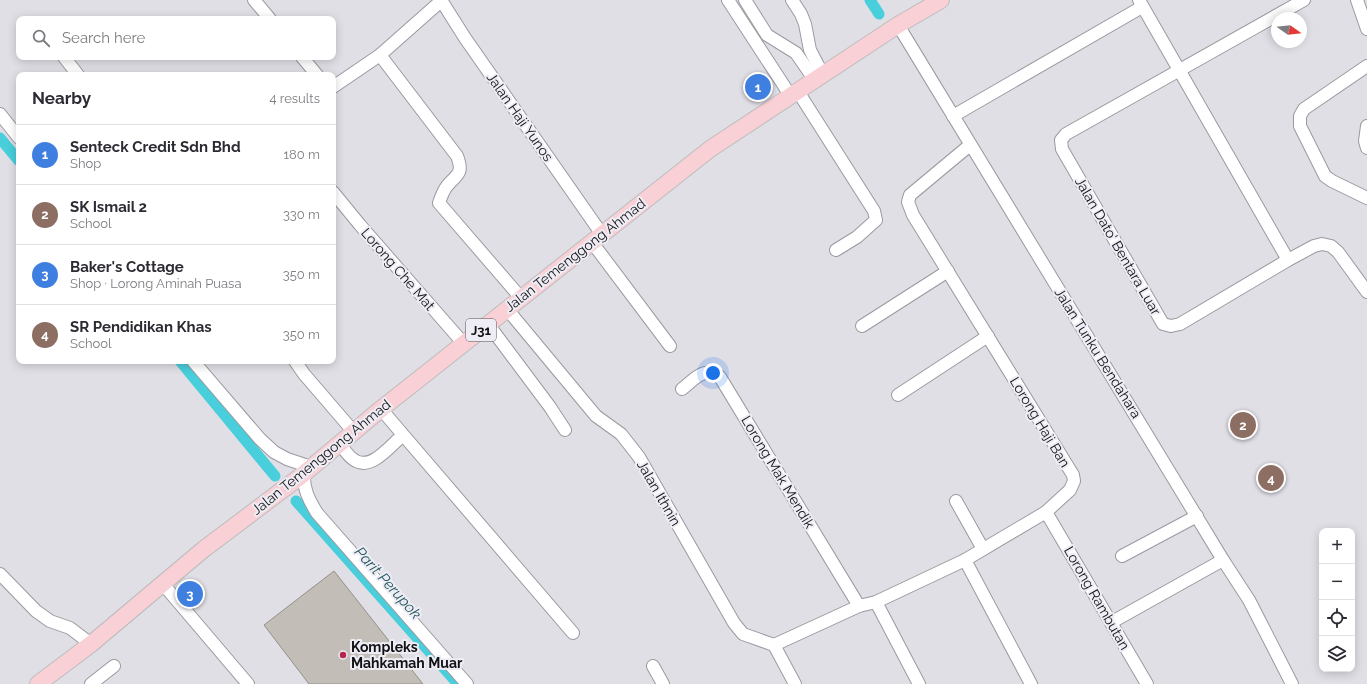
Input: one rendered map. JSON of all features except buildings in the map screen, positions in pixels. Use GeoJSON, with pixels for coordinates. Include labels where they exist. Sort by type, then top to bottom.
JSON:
{"type":"FeatureCollection","features":[{"type":"Feature","properties":{"kind":"main road","name":"Jalan Temenggong Ahmad"},"geometry":{"type":"LineString","coordinates":[[41,683],[91,644],[204,549],[308,470],[381,408],[464,344],[596,237],[710,149],[793,92],[898,24],[941,0]]}},
{"type":"Feature","properties":{"kind":"street"},"geometry":{"type":"LineString","coordinates":[[254,0],[267,16]]}},
{"type":"Feature","properties":{"kind":"street"},"geometry":{"type":"LineString","coordinates":[[336,85],[380,55],[441,0]]}},
{"type":"Feature","properties":{"kind":"street","name":"Jalan Haji Yunos"},"geometry":{"type":"LineString","coordinates":[[441,0],[596,237],[670,346]]}},
{"type":"Feature","properties":{"kind":"street"},"geometry":{"type":"LineString","coordinates":[[728,0],[874,211],[876,220],[857,237],[836,250]]}},
{"type":"Feature","properties":{"kind":"street"},"geometry":{"type":"LineString","coordinates":[[745,0],[767,35],[796,53],[818,76]]}},
{"type":"Feature","properties":{"kind":"street"},"geometry":{"type":"LineString","coordinates":[[792,0],[801,14],[805,24],[810,50],[818,76]]}},
{"type":"Feature","properties":{"kind":"street"},"geometry":{"type":"LineString","coordinates":[[1179,70],[1304,0]]}},
{"type":"Feature","properties":{"kind":"street"},"geometry":{"type":"LineString","coordinates":[[1357,0],[1367,29]]}},
{"type":"Feature","properties":{"kind":"street"},"geometry":{"type":"LineString","coordinates":[[1363,0],[1367,2]]}},
{"type":"Feature","properties":{"kind":"street"},"geometry":{"type":"LineString","coordinates":[[953,116],[1140,3],[1288,260],[1314,246],[1322,244],[1331,246],[1338,252],[1367,292]]}},
{"type":"Feature","properties":{"kind":"street","name":"Jalan Tunku Bendahara"},"geometry":{"type":"LineString","coordinates":[[898,24],[970,145],[1223,560],[1249,600],[1292,684]]}},
{"type":"Feature","properties":{"kind":"street"},"geometry":{"type":"LineString","coordinates":[[380,55],[459,161],[461,166],[458,176],[447,186],[442,194],[439,204],[521,298]]}},
{"type":"Feature","properties":{"kind":"street"},"geometry":{"type":"LineString","coordinates":[[66,60],[76,72]]}},
{"type":"Feature","properties":{"kind":"street"},"geometry":{"type":"LineString","coordinates":[[304,60],[314,72]]}},
{"type":"Feature","properties":{"kind":"street"},"geometry":{"type":"LineString","coordinates":[[1367,66],[1304,109],[1300,121],[1300,126],[1325,176],[1332,182],[1367,198]]}},
{"type":"Feature","properties":{"kind":"street","name":"Jalan Dato' Bentara Luar"},"geometry":{"type":"LineString","coordinates":[[1179,70],[1066,134],[1061,140],[1062,149],[1163,324],[1171,326],[1180,324],[1288,260]]}},
{"type":"Feature","properties":{"kind":"street"},"geometry":{"type":"LineString","coordinates":[[0,114],[16,134]]}},
{"type":"Feature","properties":{"kind":"street"},"geometry":{"type":"LineString","coordinates":[[1367,126],[1365,141],[1367,148]]}},
{"type":"Feature","properties":{"kind":"street","name":"Lorong Haji Ban"},"geometry":{"type":"LineString","coordinates":[[774,645],[859,606],[876,602],[965,560],[1046,512],[1070,490],[1074,481],[1073,476],[913,215],[908,202],[910,195],[970,145]]}},
{"type":"Feature","properties":{"kind":"street","name":"Lorong Che Mat"},"geometry":{"type":"LineString","coordinates":[[336,196],[360,226],[464,344]]}},
{"type":"Feature","properties":{"kind":"street"},"geometry":{"type":"LineString","coordinates":[[862,326],[948,271]]}},
{"type":"Feature","properties":{"kind":"street","name":"Jalan Ithnin"},"geometry":{"type":"LineString","coordinates":[[507,309],[596,416],[621,434],[639,457],[734,622],[743,634],[774,645]]}},
{"type":"Feature","properties":{"kind":"street"},"geometry":{"type":"LineString","coordinates":[[488,324],[550,407],[564,430]]}},
{"type":"Feature","properties":{"kind":"street"},"geometry":{"type":"LineString","coordinates":[[898,395],[988,336]]}},
{"type":"Feature","properties":{"kind":"street"},"geometry":{"type":"LineString","coordinates":[[196,364],[260,439],[274,452],[308,470],[303,484],[310,502],[317,512],[467,684]]}},
{"type":"Feature","properties":{"kind":"street"},"geometry":{"type":"LineString","coordinates":[[297,364],[353,431]]}},
{"type":"Feature","properties":{"kind":"street","name":"Lorong Mak Mendik"},"geometry":{"type":"LineString","coordinates":[[682,389],[703,372],[713,372],[720,377],[859,606]]}},
{"type":"Feature","properties":{"kind":"street"},"geometry":{"type":"LineString","coordinates":[[381,408],[402,436],[573,633]]}},
{"type":"Feature","properties":{"kind":"street"},"geometry":{"type":"LineString","coordinates":[[339,443],[354,461],[369,463],[402,436]]}},
{"type":"Feature","properties":{"kind":"street"},"geometry":{"type":"LineString","coordinates":[[956,501],[983,549]]}},
{"type":"Feature","properties":{"kind":"street","name":"Lorong Rambutan"},"geometry":{"type":"LineString","coordinates":[[1046,512],[1112,622],[1146,684]]}},
{"type":"Feature","properties":{"kind":"street"},"geometry":{"type":"LineString","coordinates":[[1122,556],[1197,516]]}},
{"type":"Feature","properties":{"kind":"street"},"geometry":{"type":"LineString","coordinates":[[965,560],[1031,684]]}},
{"type":"Feature","properties":{"kind":"street"},"geometry":{"type":"LineString","coordinates":[[1112,622],[1223,560]]}},
{"type":"Feature","properties":{"kind":"street"},"geometry":{"type":"LineString","coordinates":[[0,574],[36,611],[50,621],[73,630],[91,644]]}},
{"type":"Feature","properties":{"kind":"street"},"geometry":{"type":"LineString","coordinates":[[163,584],[248,684]]}},
{"type":"Feature","properties":{"kind":"street"},"geometry":{"type":"LineString","coordinates":[[876,602],[919,684]]}},
{"type":"Feature","properties":{"kind":"street"},"geometry":{"type":"LineString","coordinates":[[774,645],[795,684]]}},
{"type":"Feature","properties":{"kind":"street"},"geometry":{"type":"LineString","coordinates":[[91,684],[114,666]]}},
{"type":"Feature","properties":{"kind":"street"},"geometry":{"type":"LineString","coordinates":[[653,666],[663,684]]}},
{"type":"Feature","properties":{"kind":"waterway"},"geometry":{"type":"LineString","coordinates":[[870,0],[879,14]]}},
{"type":"Feature","properties":{"kind":"waterway","name":"Parit Perupok"},"geometry":{"type":"LineString","coordinates":[[0,138],[16,157]]}},
{"type":"Feature","properties":{"kind":"waterway","name":"Parit Perupok"},"geometry":{"type":"LineString","coordinates":[[182,364],[275,476]]}},
{"type":"Feature","properties":{"kind":"waterway","name":"Parit Perupok"},"geometry":{"type":"LineString","coordinates":[[296,501],[458,684]]}},
{"type":"Feature","properties":{"kind":"place","name":"Senteck Credit Sdn Bhd"},"geometry":{"type":"Point","coordinates":[758,87]}},
{"type":"Feature","properties":{"kind":"place","name":"SK Ismail 2"},"geometry":{"type":"Point","coordinates":[1243,425]}},
{"type":"Feature","properties":{"kind":"place","name":"SR Pendidikan Khas"},"geometry":{"type":"Point","coordinates":[1271,478]}},
{"type":"Feature","properties":{"kind":"place","name":"Baker's Cottage"},"geometry":{"type":"Point","coordinates":[190,594]}},
{"type":"Feature","properties":{"kind":"place","name":"Kompleks Mahkamah Muar"},"geometry":{"type":"Point","coordinates":[343,655]}}]}
